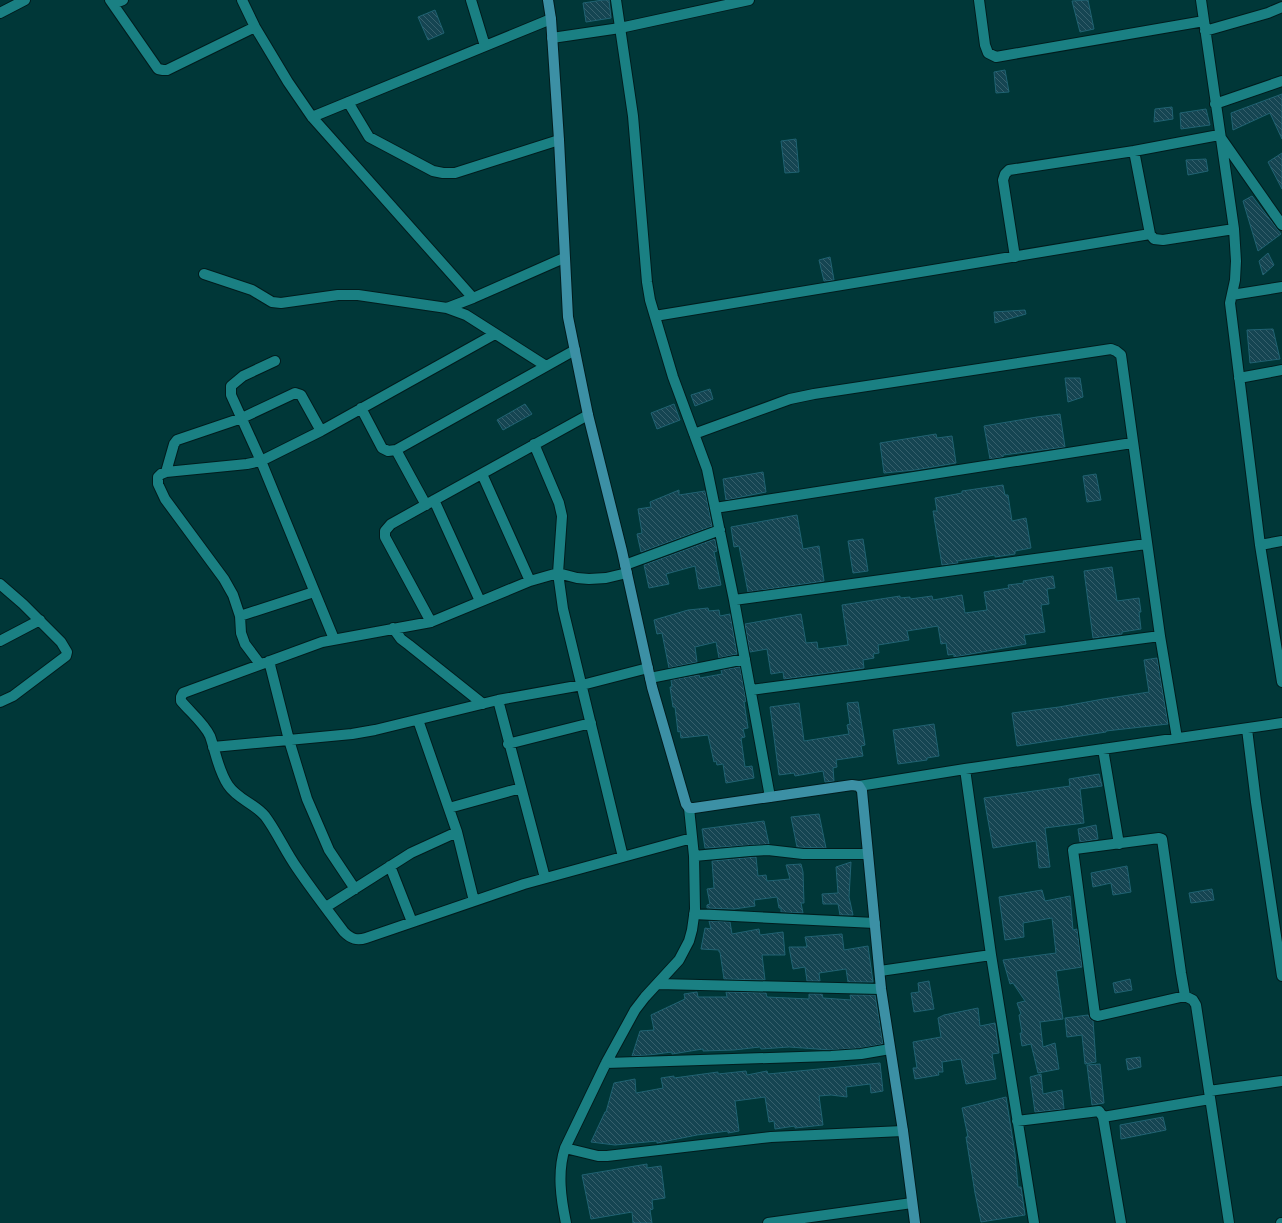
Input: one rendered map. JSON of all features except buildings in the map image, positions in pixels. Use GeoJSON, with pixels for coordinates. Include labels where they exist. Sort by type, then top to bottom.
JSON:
{"type":"FeatureCollection","features":[{"type":"Feature","properties":{"kind":"street"},"geometry":{"type":"LineString","coordinates":[[0,13],[25,0]]}},
{"type":"Feature","properties":{"kind":"street"},"geometry":{"type":"LineString","coordinates":[[123,0],[112,2],[158,69],[167,70],[255,27]]}},
{"type":"Feature","properties":{"kind":"street"},"geometry":{"type":"LineString","coordinates":[[242,0],[255,27],[288,82],[312,117],[473,298]]}},
{"type":"Feature","properties":{"kind":"street"},"geometry":{"type":"LineString","coordinates":[[471,0],[485,46]]}},
{"type":"Feature","properties":{"kind":"street"},"geometry":{"type":"LineString","coordinates":[[548,0],[559,140],[568,317],[588,415],[626,569],[650,678],[686,804],[689,808],[694,856],[694,914],[689,940],[679,960],[635,1010],[606,1063],[565,1148],[561,1168],[561,1195],[566,1223]]}},
{"type":"Feature","properties":{"kind":"street"},"geometry":{"type":"LineString","coordinates":[[616,0],[633,116],[647,282],[650,300],[674,377],[707,469],[734,600],[770,797]]}},
{"type":"Feature","properties":{"kind":"street"},"geometry":{"type":"LineString","coordinates":[[552,38],[620,28],[750,0]]}},
{"type":"Feature","properties":{"kind":"street"},"geometry":{"type":"LineString","coordinates":[[978,0],[985,45],[988,53],[996,57],[1204,26],[1268,13],[1282,7]]}},
{"type":"Feature","properties":{"kind":"street"},"geometry":{"type":"LineString","coordinates":[[1201,0],[1219,135],[1234,229],[1236,261],[1235,280],[1230,303],[1260,545],[1278,626],[1282,682]]}},
{"type":"Feature","properties":{"kind":"street"},"geometry":{"type":"LineString","coordinates":[[312,117],[550,19]]}},
{"type":"Feature","properties":{"kind":"street"},"geometry":{"type":"LineString","coordinates":[[1215,104],[1282,81]]}},
{"type":"Feature","properties":{"kind":"street"},"geometry":{"type":"LineString","coordinates":[[348,102],[368,137],[433,171],[443,173],[454,173],[559,140]]}},
{"type":"Feature","properties":{"kind":"street"},"geometry":{"type":"LineString","coordinates":[[1015,257],[1003,180],[1005,174],[1009,170],[1219,135]]}},
{"type":"Feature","properties":{"kind":"street"},"geometry":{"type":"LineString","coordinates":[[1219,135],[1282,226]]}},
{"type":"Feature","properties":{"kind":"street"},"geometry":{"type":"LineString","coordinates":[[1134,150],[1150,234],[1154,239],[1163,240],[1234,229]]}},
{"type":"Feature","properties":{"kind":"street"},"geometry":{"type":"LineString","coordinates":[[655,316],[1150,234]]}},
{"type":"Feature","properties":{"kind":"street"},"geometry":{"type":"LineString","coordinates":[[447,308],[564,258]]}},
{"type":"Feature","properties":{"kind":"street"},"geometry":{"type":"LineString","coordinates":[[204,274],[252,290],[272,302],[281,303],[338,295],[358,295],[447,308],[466,315],[546,366]]}},
{"type":"Feature","properties":{"kind":"street"},"geometry":{"type":"LineString","coordinates":[[1232,295],[1282,287]]}},
{"type":"Feature","properties":{"kind":"street"},"geometry":{"type":"LineString","coordinates":[[355,889],[329,850],[307,799],[265,663],[245,644],[241,633],[240,616],[233,595],[224,579],[165,499],[158,484],[158,477],[166,472],[247,464],[261,461],[321,431],[495,334]]}},
{"type":"Feature","properties":{"kind":"street"},"geometry":{"type":"LineString","coordinates":[[694,434],[790,399],[814,394],[1111,349],[1116,351],[1121,355],[1146,544],[1177,738]]}},
{"type":"Feature","properties":{"kind":"street"},"geometry":{"type":"LineString","coordinates":[[361,408],[382,448],[388,451],[396,450],[575,350]]}},
{"type":"Feature","properties":{"kind":"street"},"geometry":{"type":"LineString","coordinates":[[275,361],[243,376],[231,386],[231,395],[261,461],[334,639]]}},
{"type":"Feature","properties":{"kind":"street"},"geometry":{"type":"LineString","coordinates":[[1239,378],[1282,370]]}},
{"type":"Feature","properties":{"kind":"street"},"geometry":{"type":"LineString","coordinates":[[166,472],[174,444],[178,440],[242,418],[295,393],[301,395],[321,431]]}},
{"type":"Feature","properties":{"kind":"street"},"geometry":{"type":"LineString","coordinates":[[431,622],[385,537],[385,531],[391,524],[588,415]]}},
{"type":"Feature","properties":{"kind":"street"},"geometry":{"type":"LineString","coordinates":[[715,508],[1132,443]]}},
{"type":"Feature","properties":{"kind":"street"},"geometry":{"type":"LineString","coordinates":[[534,444],[559,503],[562,516],[558,573],[563,609],[623,857]]}},
{"type":"Feature","properties":{"kind":"street"},"geometry":{"type":"LineString","coordinates":[[396,450],[430,502],[480,601]]}},
{"type":"Feature","properties":{"kind":"street"},"geometry":{"type":"LineString","coordinates":[[482,474],[530,581]]}},
{"type":"Feature","properties":{"kind":"street"},"geometry":{"type":"LineString","coordinates":[[692,838],[524,884],[366,938],[355,940],[344,932],[297,868],[260,810],[238,796],[228,785],[219,769],[217,757],[209,735],[201,723],[181,701],[181,697],[183,693],[322,642],[431,622],[530,581],[558,573],[577,578],[606,578],[720,530]]}},
{"type":"Feature","properties":{"kind":"street"},"geometry":{"type":"LineString","coordinates":[[1260,545],[1282,541]]}},
{"type":"Feature","properties":{"kind":"street"},"geometry":{"type":"LineString","coordinates":[[734,600],[1146,544]]}},
{"type":"Feature","properties":{"kind":"street"},"geometry":{"type":"LineString","coordinates":[[0,584],[40,620],[61,642],[67,652],[66,656],[13,696],[0,702]]}},
{"type":"Feature","properties":{"kind":"street"},"geometry":{"type":"LineString","coordinates":[[240,616],[314,592]]}},
{"type":"Feature","properties":{"kind":"street"},"geometry":{"type":"LineString","coordinates":[[0,642],[40,620]]}},
{"type":"Feature","properties":{"kind":"street"},"geometry":{"type":"LineString","coordinates":[[393,628],[401,639],[408,645],[483,704]]}},
{"type":"Feature","properties":{"kind":"street"},"geometry":{"type":"LineString","coordinates":[[751,690],[1160,636]]}},
{"type":"Feature","properties":{"kind":"street"},"geometry":{"type":"LineString","coordinates":[[650,678],[745,659]]}},
{"type":"Feature","properties":{"kind":"street"},"geometry":{"type":"LineString","coordinates":[[213,747],[352,734],[375,730],[498,700],[582,685],[648,668]]}},
{"type":"Feature","properties":{"kind":"street"},"geometry":{"type":"LineString","coordinates":[[498,700],[508,744],[545,878]]}},
{"type":"Feature","properties":{"kind":"street"},"geometry":{"type":"LineString","coordinates":[[418,720],[457,832],[474,901]]}},
{"type":"Feature","properties":{"kind":"street"},"geometry":{"type":"LineString","coordinates":[[508,744],[591,723]]}},
{"type":"Feature","properties":{"kind":"street"},"geometry":{"type":"LineString","coordinates":[[689,808],[852,785],[858,786],[1282,723]]}},
{"type":"Feature","properties":{"kind":"street"},"geometry":{"type":"LineString","coordinates":[[1247,729],[1257,810],[1282,976]]}},
{"type":"Feature","properties":{"kind":"street"},"geometry":{"type":"LineString","coordinates":[[1103,749],[1119,844]]}},
{"type":"Feature","properties":{"kind":"street"},"geometry":{"type":"LineString","coordinates":[[965,769],[991,955],[1034,1223]]}},
{"type":"Feature","properties":{"kind":"street"},"geometry":{"type":"LineString","coordinates":[[858,786],[862,791],[882,989],[915,1223]]}},
{"type":"Feature","properties":{"kind":"street"},"geometry":{"type":"LineString","coordinates":[[449,808],[520,788]]}},
{"type":"Feature","properties":{"kind":"street"},"geometry":{"type":"LineString","coordinates":[[326,907],[411,853],[457,832]]}},
{"type":"Feature","properties":{"kind":"street"},"geometry":{"type":"LineString","coordinates":[[1186,996],[1181,973],[1163,841],[1160,838],[1076,849],[1073,852],[1095,1015],[1098,1016],[1186,996],[1193,1000],[1196,1005],[1229,1223]]}},
{"type":"Feature","properties":{"kind":"street"},"geometry":{"type":"LineString","coordinates":[[694,856],[768,850],[803,854],[868,854]]}},
{"type":"Feature","properties":{"kind":"street"},"geometry":{"type":"LineString","coordinates":[[390,866],[412,922]]}},
{"type":"Feature","properties":{"kind":"street"},"geometry":{"type":"LineString","coordinates":[[694,914],[875,923]]}},
{"type":"Feature","properties":{"kind":"street"},"geometry":{"type":"LineString","coordinates":[[880,972],[991,955]]}},
{"type":"Feature","properties":{"kind":"street"},"geometry":{"type":"LineString","coordinates":[[658,984],[882,989]]}},
{"type":"Feature","properties":{"kind":"street"},"geometry":{"type":"LineString","coordinates":[[606,1063],[831,1056],[861,1054],[890,1049]]}},
{"type":"Feature","properties":{"kind":"street"},"geometry":{"type":"LineString","coordinates":[[1103,1117],[1282,1081]]}},
{"type":"Feature","properties":{"kind":"street"},"geometry":{"type":"LineString","coordinates":[[1017,1121],[1098,1110],[1103,1117],[1121,1223]]}},
{"type":"Feature","properties":{"kind":"street"},"geometry":{"type":"LineString","coordinates":[[565,1148],[598,1156],[607,1156],[771,1137],[903,1131]]}},
{"type":"Feature","properties":{"kind":"street"},"geometry":{"type":"LineString","coordinates":[[768,1223],[912,1203]]}}]}
